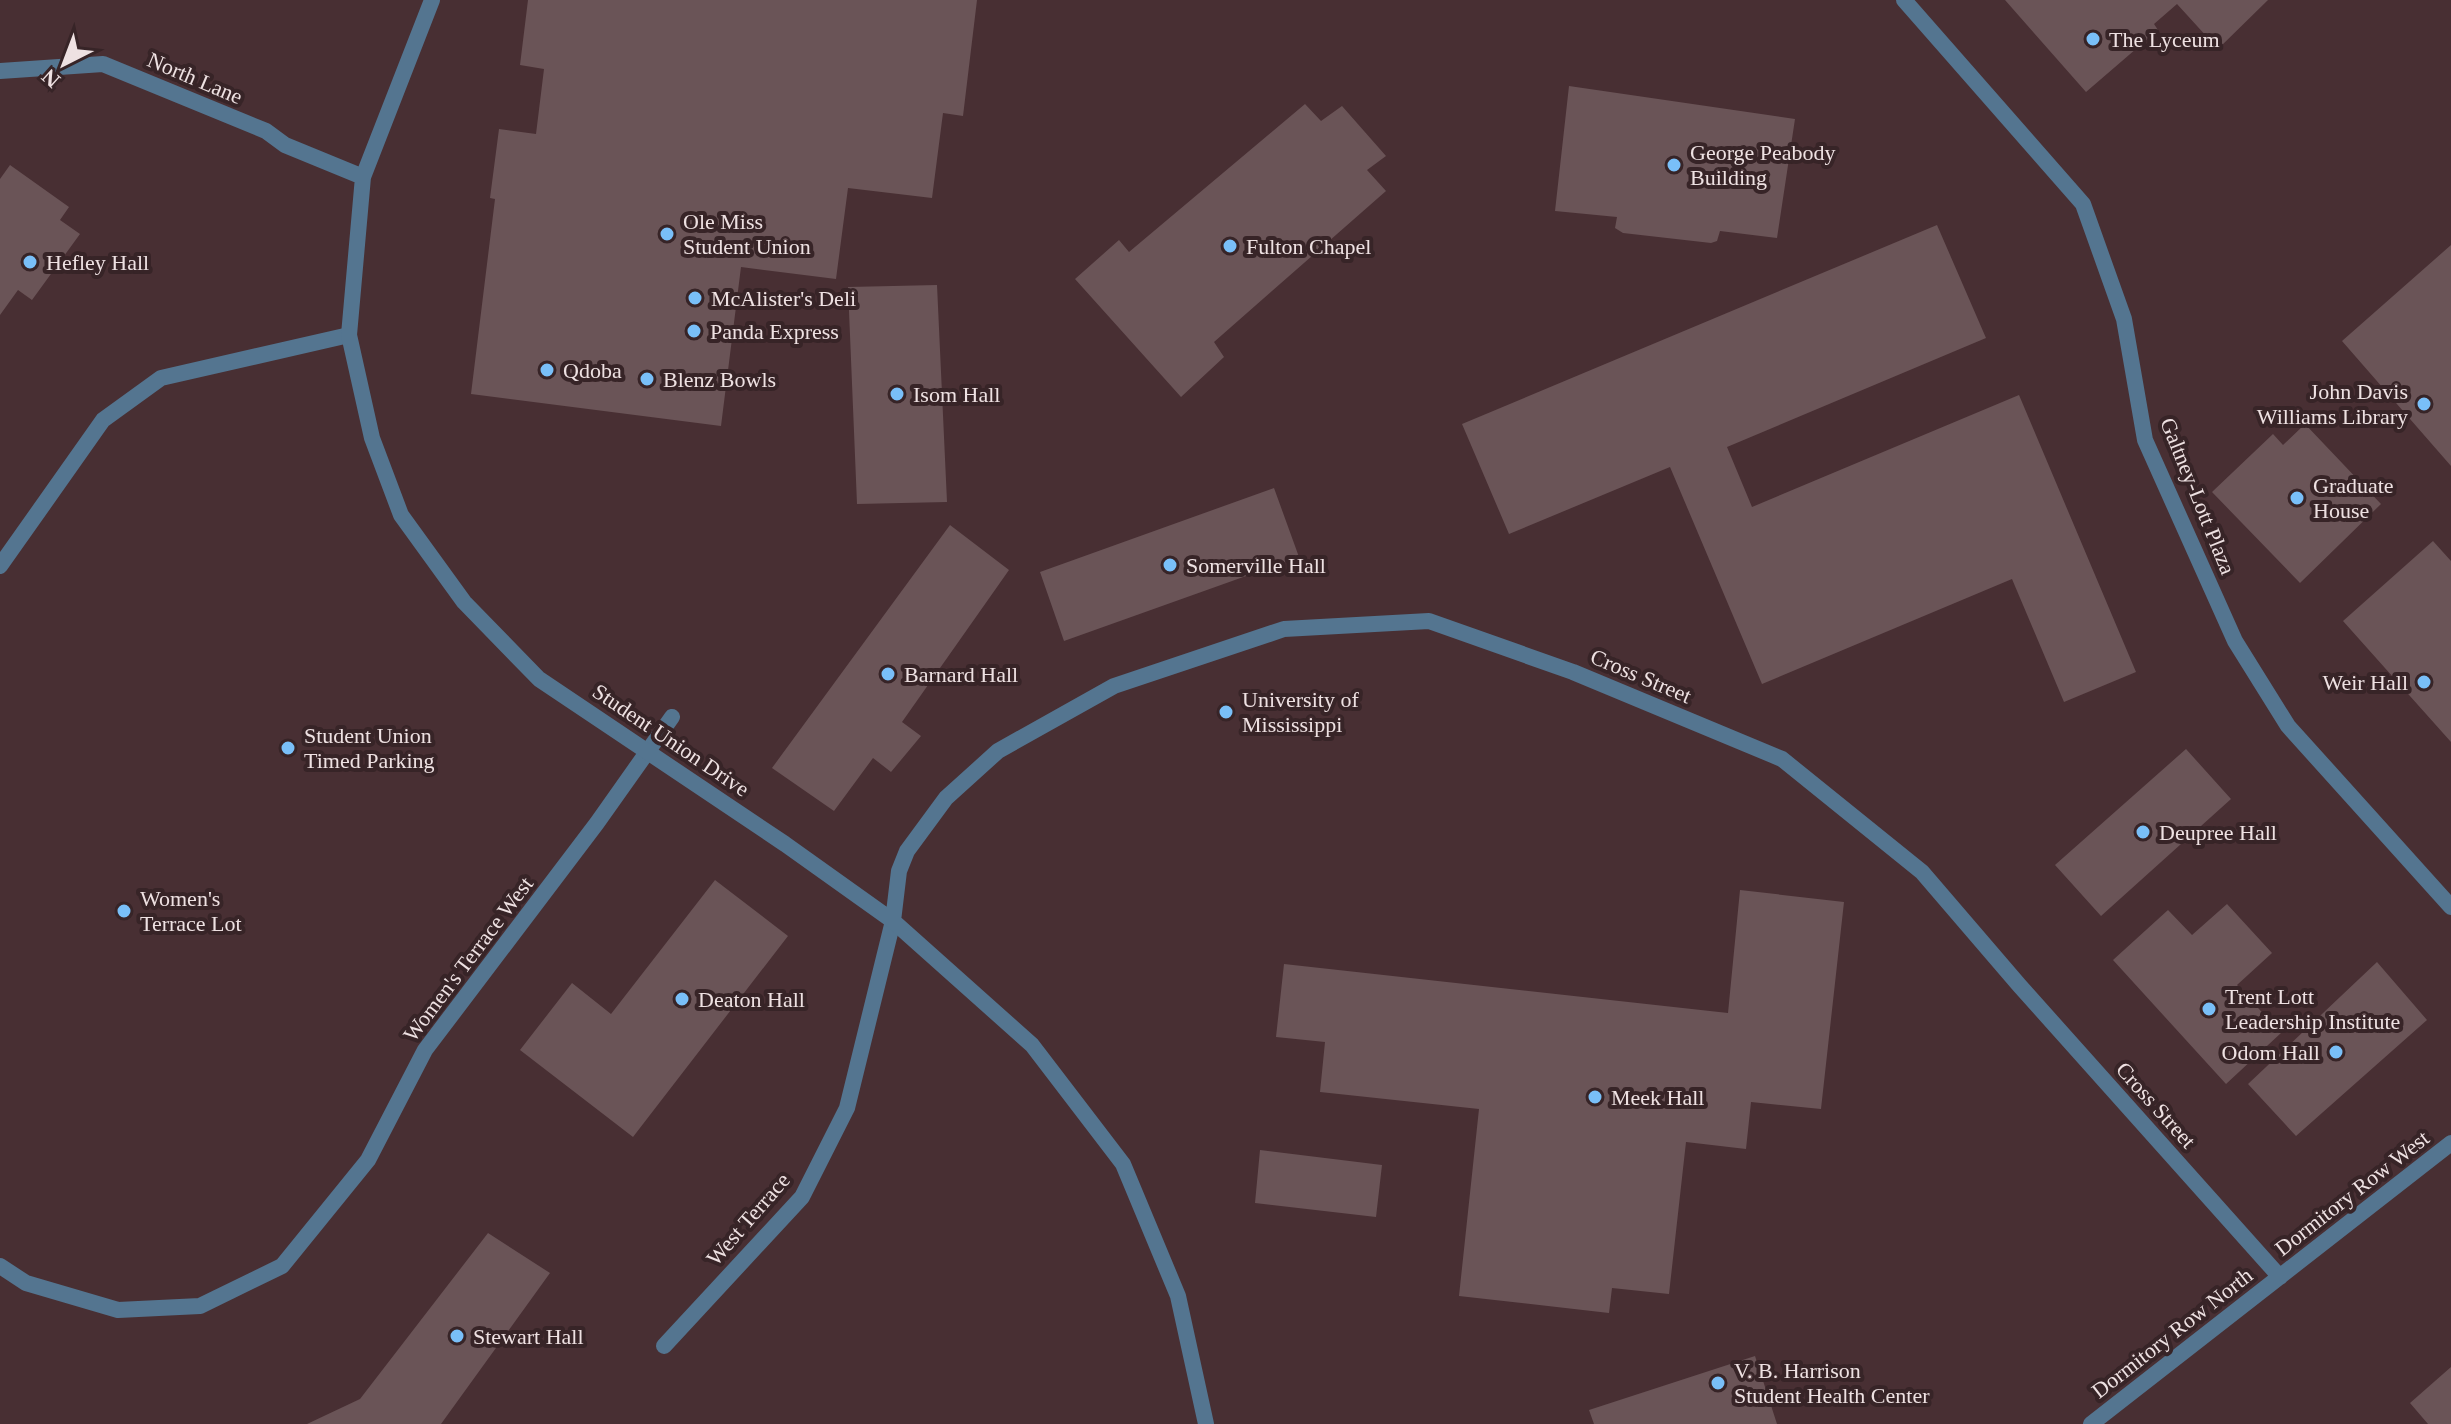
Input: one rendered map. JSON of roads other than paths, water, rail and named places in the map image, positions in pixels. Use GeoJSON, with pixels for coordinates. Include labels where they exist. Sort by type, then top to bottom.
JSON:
{"type":"FeatureCollection","features":[{"type":"Feature","properties":{"kind":"street","name":"Student Union Drive"},"geometry":{"type":"LineString","coordinates":[[432,0],[363,177],[349,335],[372,438],[401,515],[464,602],[539,679],[785,844],[893,921],[1032,1045],[1123,1164],[1178,1296],[1206,1424]]}},
{"type":"Feature","properties":{"kind":"street","name":"Galtney-Lott Plaza"},"geometry":{"type":"LineString","coordinates":[[1904,0],[2083,204],[2124,319],[2145,440],[2235,641],[2288,726],[2451,907]]}},
{"type":"Feature","properties":{"kind":"street","name":"North Lane"},"geometry":{"type":"LineString","coordinates":[[0,71],[103,64],[266,131],[305,154],[363,177]]}},
{"type":"Feature","properties":{"kind":"street"},"geometry":{"type":"LineString","coordinates":[[0,566],[103,420],[161,378],[349,335]]}},
{"type":"Feature","properties":{"kind":"street","name":"Cross Street"},"geometry":{"type":"LineString","coordinates":[[893,921],[899,871],[907,851],[946,798],[1011,743],[1114,686],[1284,629],[1429,621],[1573,672],[1782,759],[1922,872],[2280,1277]]}},
{"type":"Feature","properties":{"kind":"street","name":"Women's Terrace West"},"geometry":{"type":"LineString","coordinates":[[0,1266],[26,1283],[118,1310],[200,1306],[282,1266],[368,1160],[425,1050],[672,717]]}},
{"type":"Feature","properties":{"kind":"street","name":"West Terrace"},"geometry":{"type":"LineString","coordinates":[[664,1346],[802,1197],[847,1108],[893,921]]}},
{"type":"Feature","properties":{"kind":"street","name":"Dormitory Row West"},"geometry":{"type":"LineString","coordinates":[[2280,1277],[2451,1143]]}},
{"type":"Feature","properties":{"kind":"street","name":"Dormitory Row North"},"geometry":{"type":"LineString","coordinates":[[2091,1424],[2280,1277]]}},
{"type":"Feature","properties":{"kind":"place","name":"The Lyceum"},"geometry":{"type":"Point","coordinates":[2093,39]}},
{"type":"Feature","properties":{"kind":"place","name":"George Peabody Building"},"geometry":{"type":"Point","coordinates":[1674,165]}},
{"type":"Feature","properties":{"kind":"place","name":"Ole Miss Student Union"},"geometry":{"type":"Point","coordinates":[667,234]}},
{"type":"Feature","properties":{"kind":"place","name":"Fulton Chapel"},"geometry":{"type":"Point","coordinates":[1230,246]}},
{"type":"Feature","properties":{"kind":"place","name":"Hefley Hall"},"geometry":{"type":"Point","coordinates":[30,262]}},
{"type":"Feature","properties":{"kind":"place","name":"McAlister's Deli"},"geometry":{"type":"Point","coordinates":[695,298]}},
{"type":"Feature","properties":{"kind":"place","name":"Panda Express"},"geometry":{"type":"Point","coordinates":[694,331]}},
{"type":"Feature","properties":{"kind":"place","name":"Qdoba"},"geometry":{"type":"Point","coordinates":[547,370]}},
{"type":"Feature","properties":{"kind":"place","name":"Blenz Bowls"},"geometry":{"type":"Point","coordinates":[647,379]}},
{"type":"Feature","properties":{"kind":"place","name":"Isom Hall"},"geometry":{"type":"Point","coordinates":[897,394]}},
{"type":"Feature","properties":{"kind":"place","name":"John Davis Williams Library"},"geometry":{"type":"Point","coordinates":[2424,404]}},
{"type":"Feature","properties":{"kind":"place","name":"Graduate House"},"geometry":{"type":"Point","coordinates":[2297,498]}},
{"type":"Feature","properties":{"kind":"place","name":"Somerville Hall"},"geometry":{"type":"Point","coordinates":[1170,565]}},
{"type":"Feature","properties":{"kind":"place","name":"Barnard Hall"},"geometry":{"type":"Point","coordinates":[888,674]}},
{"type":"Feature","properties":{"kind":"place","name":"Weir Hall"},"geometry":{"type":"Point","coordinates":[2424,682]}},
{"type":"Feature","properties":{"kind":"place","name":"University of Mississippi"},"geometry":{"type":"Point","coordinates":[1226,712]}},
{"type":"Feature","properties":{"kind":"place","name":"Student Union Timed Parking"},"geometry":{"type":"Point","coordinates":[288,748]}},
{"type":"Feature","properties":{"kind":"place","name":"Deupree Hall"},"geometry":{"type":"Point","coordinates":[2143,832]}},
{"type":"Feature","properties":{"kind":"place","name":"Women's Terrace Lot"},"geometry":{"type":"Point","coordinates":[124,911]}},
{"type":"Feature","properties":{"kind":"place","name":"Deaton Hall"},"geometry":{"type":"Point","coordinates":[682,999]}},
{"type":"Feature","properties":{"kind":"place","name":"Trent Lott Leadership Institute"},"geometry":{"type":"Point","coordinates":[2209,1009]}},
{"type":"Feature","properties":{"kind":"place","name":"Odom Hall"},"geometry":{"type":"Point","coordinates":[2336,1052]}},
{"type":"Feature","properties":{"kind":"place","name":"Meek Hall"},"geometry":{"type":"Point","coordinates":[1595,1097]}},
{"type":"Feature","properties":{"kind":"place","name":"Stewart Hall"},"geometry":{"type":"Point","coordinates":[457,1336]}},
{"type":"Feature","properties":{"kind":"place","name":"V. B. Harrison Student Health Center"},"geometry":{"type":"Point","coordinates":[1718,1383]}}]}
